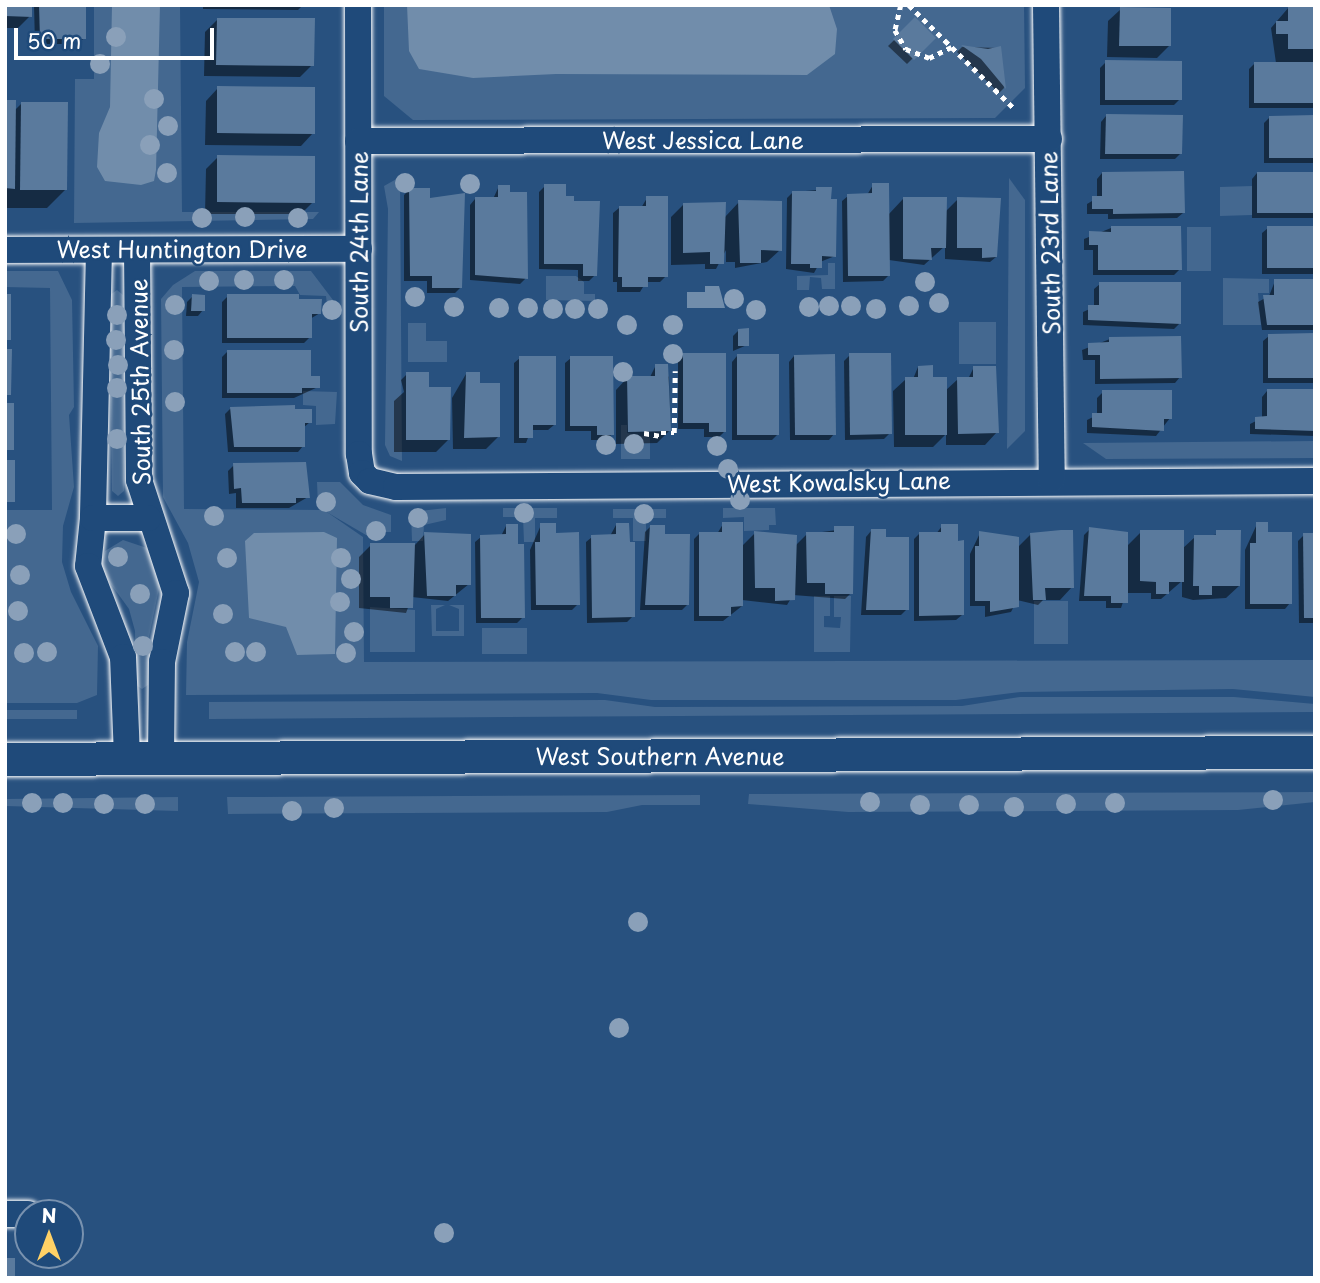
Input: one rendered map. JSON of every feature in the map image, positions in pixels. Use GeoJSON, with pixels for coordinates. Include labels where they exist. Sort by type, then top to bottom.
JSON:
{"type":"FeatureCollection","features":[{"type":"Feature","properties":{"kind":"main road","name":"West Southern Avenue"},"geometry":{"type":"LineString","coordinates":[[5,759],[1315,752]]}},
{"type":"Feature","properties":{"kind":"street","name":"South 24th Lane"},"geometry":{"type":"LineString","coordinates":[[358,5],[359,454],[365,478]]}},
{"type":"Feature","properties":{"kind":"street","name":"South 23rd Lane"},"geometry":{"type":"LineString","coordinates":[[1046,5],[1052,480]]}},
{"type":"Feature","properties":{"kind":"street","name":"West Jessica Lane"},"geometry":{"type":"LineString","coordinates":[[358,141],[1049,139]]}},
{"type":"Feature","properties":{"kind":"street","name":"West Huntington Drive"},"geometry":{"type":"LineString","coordinates":[[5,250],[359,249]]}},
{"type":"Feature","properties":{"kind":"street","name":"South 25th Avenue"},"geometry":{"type":"LineString","coordinates":[[99,250],[93,519],[88,566],[123,657],[127,758]]}},
{"type":"Feature","properties":{"kind":"street","name":"South 25th Avenue"},"geometry":{"type":"LineString","coordinates":[[137,250],[138,471],[148,519],[171,567],[176,593],[162,662],[161,758]]}},
{"type":"Feature","properties":{"kind":"street","name":"West Kowalsky Lane"},"geometry":{"type":"LineString","coordinates":[[365,478],[396,486],[1052,480],[1315,481]]}},
{"type":"Feature","properties":{"kind":"street"},"geometry":{"type":"LineString","coordinates":[[93,519],[148,519]]}},
{"type":"Feature","properties":{"kind":"path"},"geometry":{"type":"LineString","coordinates":[[901,5],[895,30],[906,49],[929,58],[952,47]]}},
{"type":"Feature","properties":{"kind":"path"},"geometry":{"type":"LineString","coordinates":[[909,5],[1015,109]]}},
{"type":"Feature","properties":{"kind":"path"},"geometry":{"type":"LineString","coordinates":[[644,433],[674,433],[675,371]]}},
{"type":"Feature","properties":{"kind":"shaded area"},"geometry":{"type":"Polygon","coordinates":[[[94,5],[180,5],[182,212],[319,212],[313,219],[74,223],[75,79],[94,79],[94,5]]]}},
{"type":"Feature","properties":{"kind":"shaded area"},"geometry":{"type":"Polygon","coordinates":[[[112,5],[160,5],[156,170],[154,181],[141,185],[105,181],[97,167],[99,133],[110,107],[112,5]]]}},
{"type":"Feature","properties":{"kind":"shaded area"},"geometry":{"type":"Polygon","coordinates":[[[384,5],[1024,5],[1025,88],[995,118],[413,120],[384,96],[384,5]]]}},
{"type":"Feature","properties":{"kind":"shaded area"},"geometry":{"type":"Polygon","coordinates":[[[407,5],[829,5],[837,29],[835,54],[807,75],[556,74],[473,78],[419,69],[409,51],[407,5]]]}},
{"type":"Feature","properties":{"kind":"shaded area"},"geometry":{"type":"Polygon","coordinates":[[[400,177],[402,461],[390,456],[385,445],[388,209],[384,186],[400,177]]]}},
{"type":"Feature","properties":{"kind":"shaded area"},"geometry":{"type":"Polygon","coordinates":[[[1009,178],[1025,200],[1025,431],[1007,449],[1009,178]]]}},
{"type":"Feature","properties":{"kind":"shaded area"},"geometry":{"type":"Polygon","coordinates":[[[1252,186],[1252,215],[1220,216],[1220,187],[1252,186]]]}},
{"type":"Feature","properties":{"kind":"shaded area"},"geometry":{"type":"Polygon","coordinates":[[[1187,227],[1211,227],[1211,271],[1187,271],[1187,227]]]}},
{"type":"Feature","properties":{"kind":"shaded area"},"geometry":{"type":"Polygon","coordinates":[[[828,263],[835,263],[835,289],[822,289],[821,278],[810,277],[809,290],[797,290],[797,276],[828,275],[828,263]]]}},
{"type":"Feature","properties":{"kind":"shaded area"},"geometry":{"type":"Polygon","coordinates":[[[5,271],[58,271],[72,300],[74,407],[69,415],[74,487],[63,526],[62,562],[71,592],[98,646],[97,695],[77,703],[5,703],[5,510],[52,510],[50,288],[5,287],[5,271]]]}},
{"type":"Feature","properties":{"kind":"shaded area"},"geometry":{"type":"Polygon","coordinates":[[[195,271],[311,271],[333,300],[336,315],[328,315],[326,296],[300,295],[295,286],[182,287],[184,509],[324,510],[363,537],[364,662],[1315,660],[1315,697],[1233,689],[1021,692],[956,700],[651,700],[597,693],[186,695],[187,642],[199,582],[188,543],[163,497],[161,299],[173,285],[195,271]]]}},
{"type":"Feature","properties":{"kind":"shaded area"},"geometry":{"type":"Polygon","coordinates":[[[546,276],[576,276],[584,282],[584,294],[595,294],[595,301],[546,300],[546,276]]]}},
{"type":"Feature","properties":{"kind":"shaded area"},"geometry":{"type":"Polygon","coordinates":[[[1223,278],[1269,279],[1269,293],[1258,293],[1261,325],[1223,325],[1223,278]]]}},
{"type":"Feature","properties":{"kind":"shaded area"},"geometry":{"type":"Polygon","coordinates":[[[705,286],[719,286],[725,308],[687,308],[687,292],[705,292],[705,286]]]}},
{"type":"Feature","properties":{"kind":"shaded area"},"geometry":{"type":"Polygon","coordinates":[[[117,290],[123,295],[124,491],[118,496],[112,491],[110,295],[117,290]]]}},
{"type":"Feature","properties":{"kind":"shaded area"},"geometry":{"type":"Polygon","coordinates":[[[959,322],[996,322],[996,364],[959,364],[959,322]]]}},
{"type":"Feature","properties":{"kind":"shaded area"},"geometry":{"type":"Polygon","coordinates":[[[408,323],[426,323],[426,341],[447,341],[447,362],[408,362],[408,323]]]}},
{"type":"Feature","properties":{"kind":"shaded area"},"geometry":{"type":"Polygon","coordinates":[[[303,391],[337,392],[335,424],[316,425],[316,406],[303,405],[303,391]]]}},
{"type":"Feature","properties":{"kind":"shaded area"},"geometry":{"type":"Polygon","coordinates":[[[621,425],[627,425],[627,433],[650,438],[650,459],[621,459],[621,425]]]}},
{"type":"Feature","properties":{"kind":"shaded area"},"geometry":{"type":"Polygon","coordinates":[[[1315,441],[1315,458],[1106,459],[1083,443],[1315,441]]]}},
{"type":"Feature","properties":{"kind":"shaded area"},"geometry":{"type":"Polygon","coordinates":[[[317,482],[340,482],[363,505],[391,515],[391,532],[384,532],[384,537],[366,535],[318,507],[317,482]]]}},
{"type":"Feature","properties":{"kind":"shaded area"},"geometry":{"type":"Polygon","coordinates":[[[446,508],[446,520],[424,525],[423,541],[412,541],[411,512],[446,508]]]}},
{"type":"Feature","properties":{"kind":"shaded area"},"geometry":{"type":"Polygon","coordinates":[[[503,508],[557,508],[557,518],[535,518],[535,542],[524,542],[523,517],[503,517],[503,508]]]}},
{"type":"Feature","properties":{"kind":"shaded area"},"geometry":{"type":"Polygon","coordinates":[[[723,508],[775,508],[776,525],[769,525],[769,530],[744,531],[744,517],[723,518],[723,508]]]}},
{"type":"Feature","properties":{"kind":"shaded area"},"geometry":{"type":"Polygon","coordinates":[[[613,509],[666,509],[666,518],[646,518],[646,541],[633,541],[633,518],[613,518],[613,509]]]}},
{"type":"Feature","properties":{"kind":"shaded area"},"geometry":{"type":"Polygon","coordinates":[[[324,532],[337,538],[335,654],[297,655],[286,627],[249,618],[245,541],[254,533],[324,532]]]}},
{"type":"Feature","properties":{"kind":"shaded area"},"geometry":{"type":"Polygon","coordinates":[[[123,540],[147,548],[160,584],[149,637],[148,685],[142,689],[136,685],[135,631],[129,609],[103,573],[101,562],[105,551],[123,540]]]}},
{"type":"Feature","properties":{"kind":"shaded area"},"geometry":{"type":"Polygon","coordinates":[[[814,596],[830,596],[830,616],[824,616],[824,627],[840,628],[841,617],[834,617],[834,596],[851,596],[850,652],[814,652],[814,596]]]}},
{"type":"Feature","properties":{"kind":"shaded area"},"geometry":{"type":"Polygon","coordinates":[[[1034,601],[1068,601],[1068,644],[1034,644],[1034,601]]]}},
{"type":"Feature","properties":{"kind":"shaded area"},"geometry":{"type":"Polygon","coordinates":[[[431,605],[445,605],[436,609],[436,631],[459,631],[459,609],[449,605],[464,605],[464,636],[432,636],[431,605]]]}},
{"type":"Feature","properties":{"kind":"shaded area"},"geometry":{"type":"Polygon","coordinates":[[[370,607],[415,610],[415,652],[370,652],[370,607]]]}},
{"type":"Feature","properties":{"kind":"shaded area"},"geometry":{"type":"Polygon","coordinates":[[[482,628],[527,628],[527,654],[482,654],[482,628]]]}},
{"type":"Feature","properties":{"kind":"shaded area"},"geometry":{"type":"Polygon","coordinates":[[[1020,697],[1234,697],[1315,704],[1315,712],[209,719],[209,702],[605,700],[655,707],[962,706],[1020,697]]]}},
{"type":"Feature","properties":{"kind":"shaded area"},"geometry":{"type":"Polygon","coordinates":[[[5,710],[77,710],[77,719],[5,719],[5,710]]]}},
{"type":"Feature","properties":{"kind":"shaded area"},"geometry":{"type":"Polygon","coordinates":[[[1315,792],[1315,802],[1238,810],[848,812],[748,804],[749,794],[1315,792]]]}},
{"type":"Feature","properties":{"kind":"shaded area"},"geometry":{"type":"Polygon","coordinates":[[[700,795],[700,805],[642,805],[607,812],[228,814],[227,797],[700,795]]]}},
{"type":"Feature","properties":{"kind":"shaded area"},"geometry":{"type":"Polygon","coordinates":[[[178,797],[178,811],[5,806],[5,799],[178,797]]]}},
{"type":"Feature","properties":{"kind":"building"},"geometry":{"type":"Polygon","coordinates":[[[5,5],[32,5],[32,17],[5,16],[5,5]]]}},
{"type":"Feature","properties":{"kind":"building"},"geometry":{"type":"Polygon","coordinates":[[[39,5],[86,5],[86,39],[40,39],[39,5]]]}},
{"type":"Feature","properties":{"kind":"building"},"geometry":{"type":"Polygon","coordinates":[[[1288,5],[1315,5],[1315,49],[1288,49],[1288,34],[1276,34],[1276,21],[1288,21],[1288,5]]]}},
{"type":"Feature","properties":{"kind":"building"},"geometry":{"type":"Polygon","coordinates":[[[1120,7],[1171,8],[1171,46],[1119,46],[1120,7]]]}},
{"type":"Feature","properties":{"kind":"building"},"geometry":{"type":"Polygon","coordinates":[[[915,17],[936,38],[914,60],[893,39],[915,17]]]}},
{"type":"Feature","properties":{"kind":"building"},"geometry":{"type":"Polygon","coordinates":[[[217,18],[315,18],[314,66],[216,65],[217,18]]]}},
{"type":"Feature","properties":{"kind":"building"},"geometry":{"type":"Polygon","coordinates":[[[961,45],[988,49],[1001,46],[1006,89],[981,59],[961,45]]]}},
{"type":"Feature","properties":{"kind":"building"},"geometry":{"type":"Polygon","coordinates":[[[1105,60],[1182,61],[1182,100],[1105,100],[1105,60]]]}},
{"type":"Feature","properties":{"kind":"building"},"geometry":{"type":"Polygon","coordinates":[[[1254,62],[1315,62],[1315,103],[1254,103],[1254,62]]]}},
{"type":"Feature","properties":{"kind":"building"},"geometry":{"type":"Polygon","coordinates":[[[217,86],[315,87],[315,134],[217,133],[217,86]]]}},
{"type":"Feature","properties":{"kind":"building"},"geometry":{"type":"Polygon","coordinates":[[[5,100],[16,100],[15,189],[5,188],[5,100]]]}},
{"type":"Feature","properties":{"kind":"building"},"geometry":{"type":"Polygon","coordinates":[[[21,102],[68,102],[67,190],[20,190],[21,102]]]}},
{"type":"Feature","properties":{"kind":"building"},"geometry":{"type":"Polygon","coordinates":[[[1106,114],[1183,115],[1182,154],[1105,154],[1106,114]]]}},
{"type":"Feature","properties":{"kind":"building"},"geometry":{"type":"Polygon","coordinates":[[[1315,115],[1315,158],[1269,158],[1269,116],[1315,115]]]}},
{"type":"Feature","properties":{"kind":"building"},"geometry":{"type":"Polygon","coordinates":[[[217,155],[315,156],[315,203],[217,202],[217,155]]]}},
{"type":"Feature","properties":{"kind":"building"},"geometry":{"type":"Polygon","coordinates":[[[1184,171],[1185,213],[1113,214],[1113,209],[1092,209],[1092,196],[1102,196],[1102,172],[1184,171]]]}},
{"type":"Feature","properties":{"kind":"building"},"geometry":{"type":"Polygon","coordinates":[[[1257,172],[1315,172],[1315,213],[1257,213],[1257,172]]]}},
{"type":"Feature","properties":{"kind":"building"},"geometry":{"type":"Polygon","coordinates":[[[872,183],[889,183],[890,276],[848,276],[847,194],[872,193],[872,183]]]}},
{"type":"Feature","properties":{"kind":"building"},"geometry":{"type":"Polygon","coordinates":[[[544,184],[566,184],[566,196],[574,196],[574,201],[600,201],[597,276],[583,276],[583,264],[544,264],[544,184]]]}},
{"type":"Feature","properties":{"kind":"building"},"geometry":{"type":"Polygon","coordinates":[[[498,185],[510,185],[510,192],[527,192],[528,279],[475,275],[475,197],[498,197],[498,185]]]}},
{"type":"Feature","properties":{"kind":"building"},"geometry":{"type":"Polygon","coordinates":[[[816,187],[832,187],[831,199],[837,199],[836,257],[822,256],[822,268],[810,268],[810,264],[791,264],[792,191],[816,191],[816,187]]]}},
{"type":"Feature","properties":{"kind":"building"},"geometry":{"type":"Polygon","coordinates":[[[409,188],[430,188],[430,198],[465,193],[462,288],[432,288],[432,276],[410,276],[409,188]]]}},
{"type":"Feature","properties":{"kind":"building"},"geometry":{"type":"Polygon","coordinates":[[[646,196],[668,196],[668,277],[648,277],[648,287],[622,287],[622,277],[618,277],[619,206],[646,206],[646,196]]]}},
{"type":"Feature","properties":{"kind":"building"},"geometry":{"type":"Polygon","coordinates":[[[903,197],[947,197],[946,248],[931,248],[932,260],[903,259],[903,197]]]}},
{"type":"Feature","properties":{"kind":"building"},"geometry":{"type":"Polygon","coordinates":[[[957,197],[1001,198],[997,257],[982,258],[982,248],[957,248],[957,197]]]}},
{"type":"Feature","properties":{"kind":"building"},"geometry":{"type":"Polygon","coordinates":[[[738,200],[782,201],[782,251],[761,250],[761,263],[740,263],[738,200]]]}},
{"type":"Feature","properties":{"kind":"building"},"geometry":{"type":"Polygon","coordinates":[[[726,202],[724,264],[710,264],[710,252],[683,253],[683,203],[726,202]]]}},
{"type":"Feature","properties":{"kind":"building"},"geometry":{"type":"Polygon","coordinates":[[[1111,226],[1181,226],[1182,270],[1098,270],[1098,245],[1089,245],[1089,231],[1111,232],[1111,226]]]}},
{"type":"Feature","properties":{"kind":"building"},"geometry":{"type":"Polygon","coordinates":[[[1267,226],[1315,226],[1315,268],[1267,268],[1267,226]]]}},
{"type":"Feature","properties":{"kind":"building"},"geometry":{"type":"Polygon","coordinates":[[[1274,279],[1315,279],[1315,325],[1267,325],[1263,295],[1274,295],[1274,279]]]}},
{"type":"Feature","properties":{"kind":"building"},"geometry":{"type":"Polygon","coordinates":[[[1099,282],[1181,282],[1181,324],[1088,320],[1088,305],[1099,305],[1099,282]]]}},
{"type":"Feature","properties":{"kind":"building"},"geometry":{"type":"Polygon","coordinates":[[[5,294],[11,294],[11,340],[5,340],[5,294]]]}},
{"type":"Feature","properties":{"kind":"building"},"geometry":{"type":"Polygon","coordinates":[[[192,294],[205,295],[205,311],[191,311],[192,294]]]}},
{"type":"Feature","properties":{"kind":"building"},"geometry":{"type":"Polygon","coordinates":[[[227,294],[299,294],[299,299],[322,299],[321,314],[312,314],[312,338],[227,338],[227,294]]]}},
{"type":"Feature","properties":{"kind":"building"},"geometry":{"type":"Polygon","coordinates":[[[749,328],[749,346],[738,346],[738,329],[749,328]]]}},
{"type":"Feature","properties":{"kind":"building"},"geometry":{"type":"Polygon","coordinates":[[[1315,333],[1315,378],[1268,378],[1268,334],[1315,333]]]}},
{"type":"Feature","properties":{"kind":"building"},"geometry":{"type":"Polygon","coordinates":[[[1181,336],[1182,378],[1100,379],[1100,355],[1088,355],[1088,343],[1109,342],[1109,337],[1181,336]]]}},
{"type":"Feature","properties":{"kind":"building"},"geometry":{"type":"Polygon","coordinates":[[[5,349],[12,349],[11,395],[5,395],[5,349]]]}},
{"type":"Feature","properties":{"kind":"building"},"geometry":{"type":"Polygon","coordinates":[[[227,350],[311,350],[311,376],[320,376],[320,388],[302,388],[302,393],[227,393],[227,350]]]}},
{"type":"Feature","properties":{"kind":"building"},"geometry":{"type":"Polygon","coordinates":[[[683,353],[726,353],[726,432],[709,432],[709,423],[683,423],[683,353]]]}},
{"type":"Feature","properties":{"kind":"building"},"geometry":{"type":"Polygon","coordinates":[[[849,353],[891,353],[892,434],[850,435],[849,353]]]}},
{"type":"Feature","properties":{"kind":"building"},"geometry":{"type":"Polygon","coordinates":[[[737,354],[779,354],[779,435],[737,435],[737,354]]]}},
{"type":"Feature","properties":{"kind":"building"},"geometry":{"type":"Polygon","coordinates":[[[835,354],[836,435],[795,435],[794,355],[835,354]]]}},
{"type":"Feature","properties":{"kind":"building"},"geometry":{"type":"Polygon","coordinates":[[[519,356],[556,356],[556,425],[533,425],[533,438],[519,438],[519,356]]]}},
{"type":"Feature","properties":{"kind":"building"},"geometry":{"type":"Polygon","coordinates":[[[570,356],[613,356],[614,435],[597,435],[597,426],[570,426],[570,356]]]}},
{"type":"Feature","properties":{"kind":"building"},"geometry":{"type":"Polygon","coordinates":[[[655,364],[668,364],[671,431],[628,432],[627,376],[655,376],[655,364]]]}},
{"type":"Feature","properties":{"kind":"building"},"geometry":{"type":"Polygon","coordinates":[[[933,365],[933,377],[947,377],[947,435],[905,435],[905,377],[918,377],[918,366],[933,365]]]}},
{"type":"Feature","properties":{"kind":"building"},"geometry":{"type":"Polygon","coordinates":[[[973,366],[996,366],[999,433],[958,434],[957,377],[973,377],[973,366]]]}},
{"type":"Feature","properties":{"kind":"building"},"geometry":{"type":"Polygon","coordinates":[[[406,372],[429,372],[429,387],[451,387],[450,440],[406,440],[406,372]]]}},
{"type":"Feature","properties":{"kind":"building"},"geometry":{"type":"Polygon","coordinates":[[[466,372],[480,372],[480,383],[500,383],[500,437],[464,438],[466,372]]]}},
{"type":"Feature","properties":{"kind":"building"},"geometry":{"type":"Polygon","coordinates":[[[1267,389],[1315,389],[1315,431],[1255,429],[1255,417],[1267,416],[1267,389]]]}},
{"type":"Feature","properties":{"kind":"building"},"geometry":{"type":"Polygon","coordinates":[[[1102,390],[1172,390],[1172,419],[1164,419],[1164,431],[1092,427],[1092,413],[1102,413],[1102,390]]]}},
{"type":"Feature","properties":{"kind":"building"},"geometry":{"type":"Polygon","coordinates":[[[5,403],[14,403],[14,450],[5,450],[5,403]]]}},
{"type":"Feature","properties":{"kind":"building"},"geometry":{"type":"Polygon","coordinates":[[[295,405],[295,409],[312,409],[312,423],[305,423],[305,447],[234,447],[230,407],[295,405]]]}},
{"type":"Feature","properties":{"kind":"building"},"geometry":{"type":"Polygon","coordinates":[[[5,460],[15,460],[15,502],[5,502],[5,460]]]}},
{"type":"Feature","properties":{"kind":"building"},"geometry":{"type":"Polygon","coordinates":[[[306,462],[310,498],[296,498],[296,503],[242,503],[241,488],[234,489],[233,463],[306,462]]]}},
{"type":"Feature","properties":{"kind":"building"},"geometry":{"type":"Polygon","coordinates":[[[722,522],[743,522],[743,606],[731,607],[731,616],[699,616],[699,532],[722,532],[722,522]]]}},
{"type":"Feature","properties":{"kind":"building"},"geometry":{"type":"Polygon","coordinates":[[[1256,522],[1268,522],[1268,532],[1292,532],[1292,604],[1250,604],[1250,543],[1256,543],[1256,522]]]}},
{"type":"Feature","properties":{"kind":"building"},"geometry":{"type":"Polygon","coordinates":[[[540,523],[556,523],[556,533],[579,532],[580,605],[536,605],[535,542],[540,542],[540,523]]]}},
{"type":"Feature","properties":{"kind":"building"},"geometry":{"type":"Polygon","coordinates":[[[616,523],[629,523],[630,542],[635,542],[635,617],[592,618],[591,535],[616,534],[616,523]]]}},
{"type":"Feature","properties":{"kind":"building"},"geometry":{"type":"Polygon","coordinates":[[[506,524],[518,524],[518,544],[524,544],[525,618],[481,618],[480,535],[506,534],[506,524]]]}},
{"type":"Feature","properties":{"kind":"building"},"geometry":{"type":"Polygon","coordinates":[[[941,524],[958,524],[958,541],[964,540],[964,615],[919,616],[919,532],[941,532],[941,524]]]}},
{"type":"Feature","properties":{"kind":"building"},"geometry":{"type":"Polygon","coordinates":[[[650,525],[665,525],[665,534],[690,534],[689,605],[645,605],[650,525]]]}},
{"type":"Feature","properties":{"kind":"building"},"geometry":{"type":"Polygon","coordinates":[[[834,526],[854,526],[853,594],[825,594],[825,583],[807,583],[806,532],[834,532],[834,526]]]}},
{"type":"Feature","properties":{"kind":"building"},"geometry":{"type":"Polygon","coordinates":[[[1089,527],[1128,532],[1128,603],[1111,603],[1111,596],[1084,596],[1089,527]]]}},
{"type":"Feature","properties":{"kind":"building"},"geometry":{"type":"Polygon","coordinates":[[[871,529],[886,529],[886,537],[909,537],[909,610],[866,610],[871,529]]]}},
{"type":"Feature","properties":{"kind":"building"},"geometry":{"type":"Polygon","coordinates":[[[1073,530],[1074,588],[1045,588],[1046,600],[1033,600],[1030,533],[1073,530]]]}},
{"type":"Feature","properties":{"kind":"building"},"geometry":{"type":"Polygon","coordinates":[[[1140,530],[1184,530],[1184,582],[1169,582],[1169,594],[1156,594],[1156,582],[1140,581],[1140,530]]]}},
{"type":"Feature","properties":{"kind":"building"},"geometry":{"type":"Polygon","coordinates":[[[1216,530],[1241,530],[1240,586],[1212,586],[1212,595],[1199,595],[1199,586],[1193,586],[1194,535],[1216,535],[1216,530]]]}},
{"type":"Feature","properties":{"kind":"building"},"geometry":{"type":"Polygon","coordinates":[[[754,531],[797,535],[795,600],[775,601],[775,588],[755,588],[754,531]]]}},
{"type":"Feature","properties":{"kind":"building"},"geometry":{"type":"Polygon","coordinates":[[[979,531],[1019,537],[1019,607],[990,612],[990,601],[975,601],[975,546],[979,546],[979,531]]]}},
{"type":"Feature","properties":{"kind":"building"},"geometry":{"type":"Polygon","coordinates":[[[424,532],[471,534],[471,585],[456,585],[456,596],[427,596],[424,532]]]}},
{"type":"Feature","properties":{"kind":"building"},"geometry":{"type":"Polygon","coordinates":[[[1303,533],[1315,533],[1315,618],[1304,618],[1303,533]]]}},
{"type":"Feature","properties":{"kind":"building"},"geometry":{"type":"Polygon","coordinates":[[[370,543],[415,543],[413,608],[390,608],[390,597],[370,597],[370,543]]]}},
{"type":"Feature","properties":{"kind":"building"},"geometry":{"type":"Polygon","coordinates":[[[5,1258],[14,1258],[15,1278],[5,1278],[5,1258]]]}}]}
